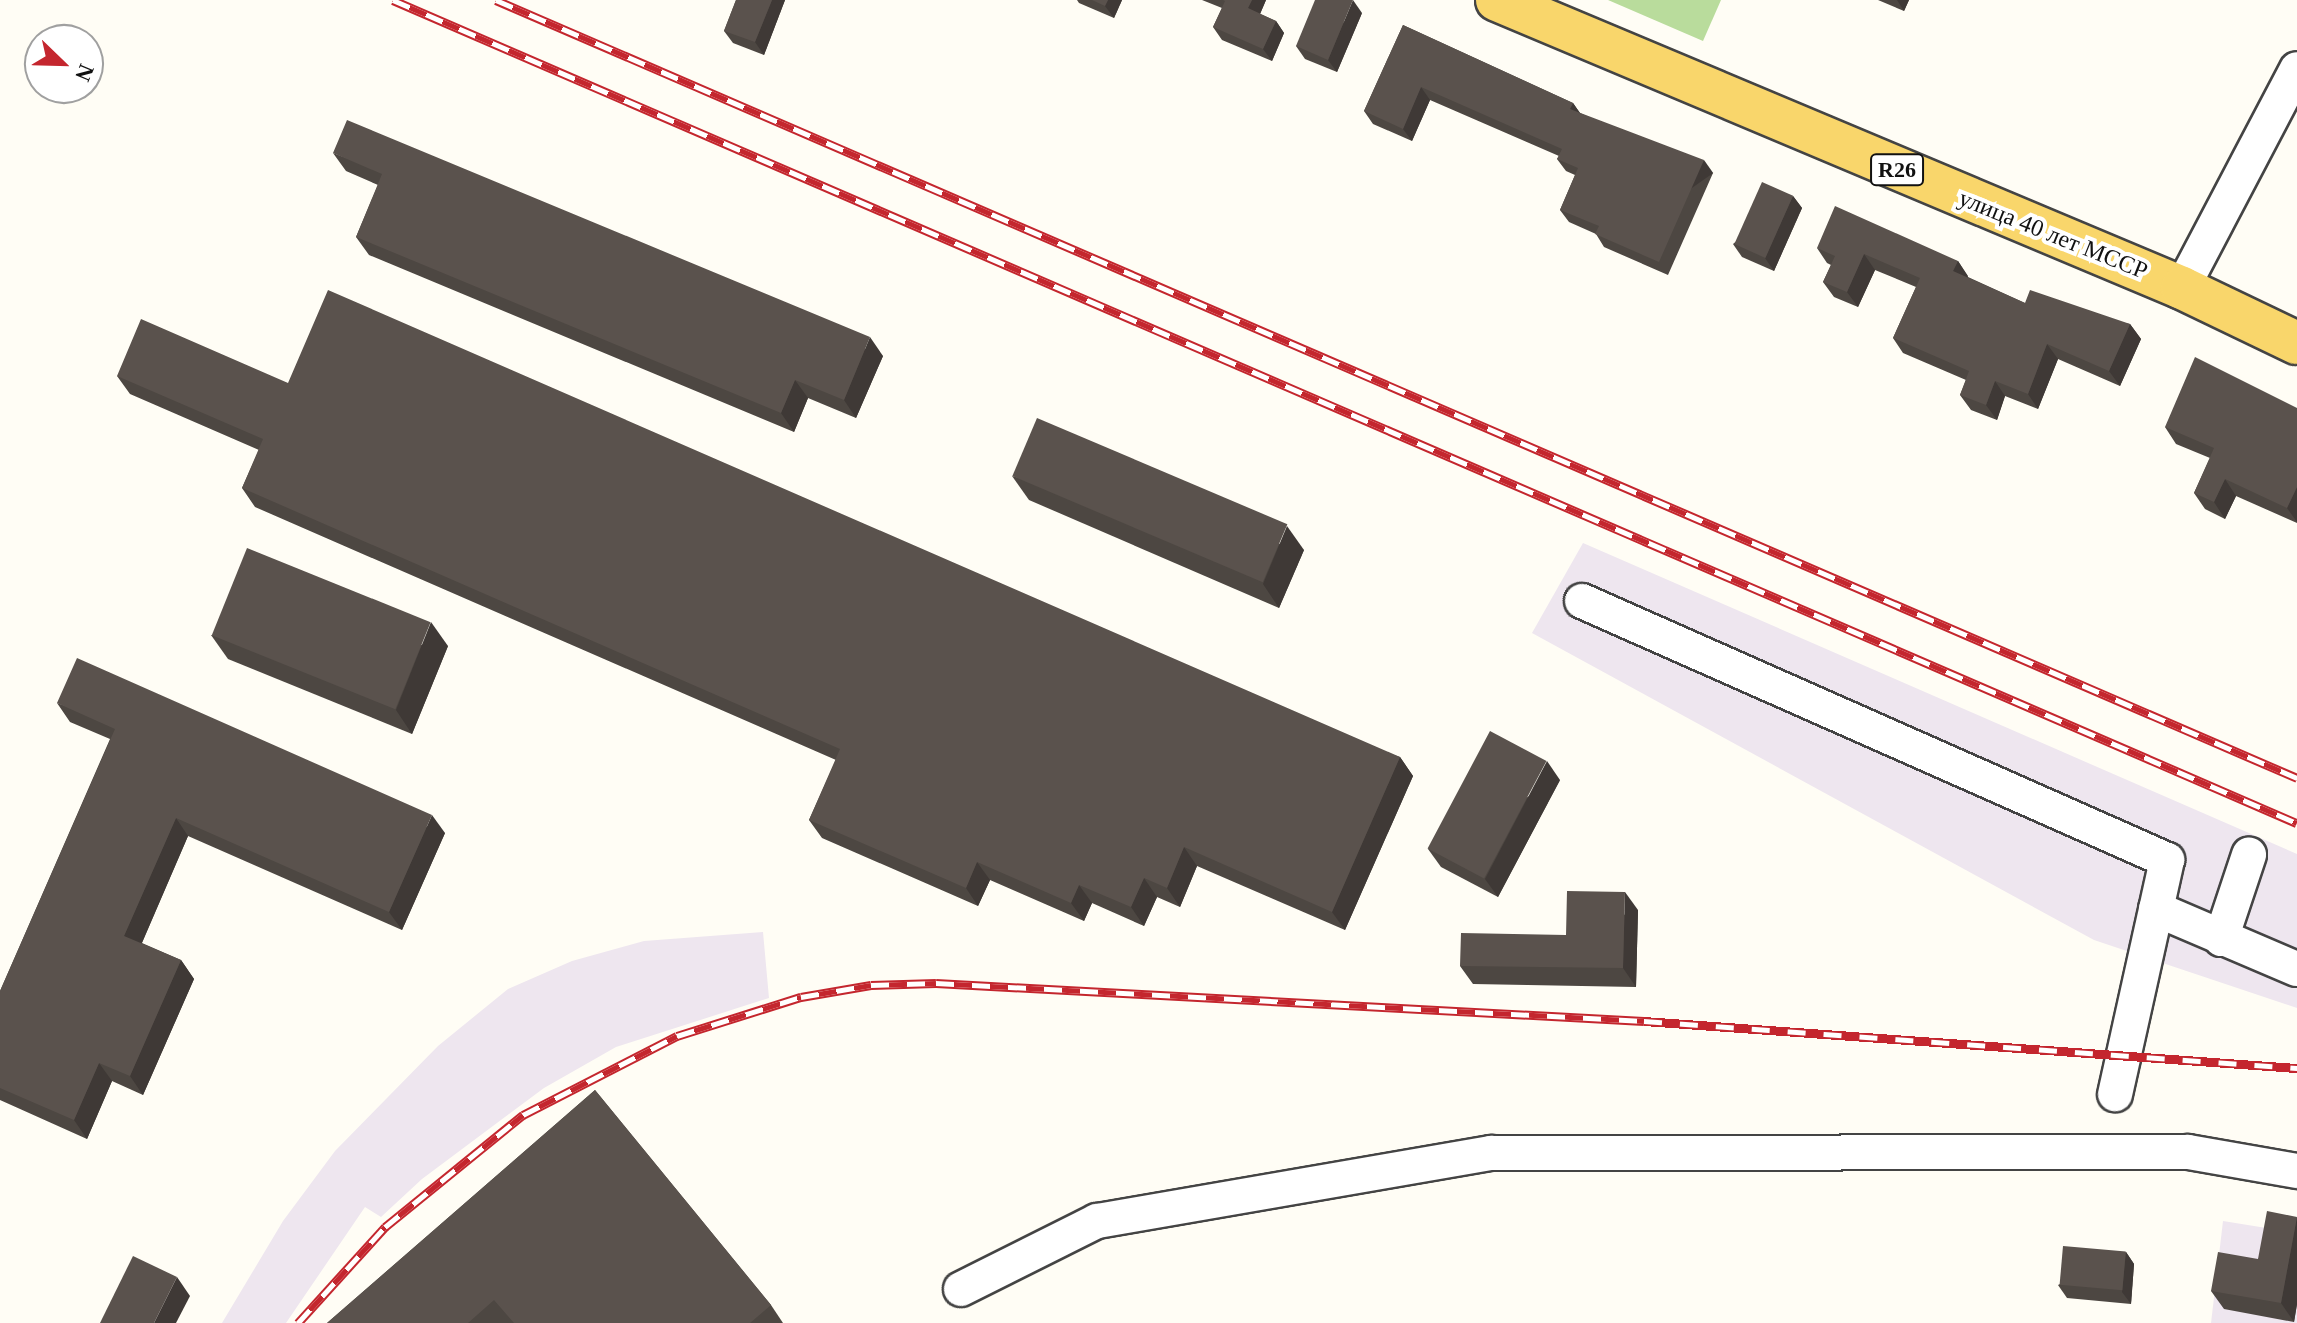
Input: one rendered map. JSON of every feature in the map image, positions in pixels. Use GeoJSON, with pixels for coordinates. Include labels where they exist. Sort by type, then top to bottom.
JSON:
{"type":"FeatureCollection","features":[{"type":"Feature","properties":{"kind":"main road","name":"улица 40 лет МССР"},"geometry":{"type":"LineString","coordinates":[[1497,0],[2182,288],[2297,343]]}},
{"type":"Feature","properties":{"kind":"street"},"geometry":{"type":"LineString","coordinates":[[2182,288],[2297,69]]}},
{"type":"Feature","properties":{"kind":"street"},"geometry":{"type":"LineString","coordinates":[[1582,601],[2167,860],[2115,1094]]}},
{"type":"Feature","properties":{"kind":"street"},"geometry":{"type":"LineString","coordinates":[[2221,939],[2249,855]]}},
{"type":"Feature","properties":{"kind":"street"},"geometry":{"type":"LineString","coordinates":[[2156,909],[2297,969]]}},
{"type":"Feature","properties":{"kind":"street"},"geometry":{"type":"LineString","coordinates":[[961,1289],[1097,1221],[1491,1153],[2188,1152],[2297,1171]]}},
{"type":"Feature","properties":{"kind":"shaded area"},"geometry":{"type":"Polygon","coordinates":[[[1583,543],[2297,854],[2297,1008],[2094,940],[1532,633],[1583,543]]]}},
{"type":"Feature","properties":{"kind":"shaded area"},"geometry":{"type":"Polygon","coordinates":[[[763,932],[769,998],[616,1047],[544,1088],[422,1179],[381,1217],[365,1207],[286,1323],[222,1323],[283,1221],[335,1151],[438,1046],[508,989],[572,961],[644,941],[763,932]]]}},
{"type":"Feature","properties":{"kind":"shaded area"},"geometry":{"type":"Polygon","coordinates":[[[2223,1221],[2297,1233],[2297,1323],[2211,1323],[2223,1221]]]}},
{"type":"Feature","properties":{"kind":"green space"},"geometry":{"type":"Polygon","coordinates":[[[1608,0],[1721,0],[1703,41],[1608,0]]]}},
{"type":"Feature","properties":{"kind":"building"},"geometry":{"type":"Polygon","coordinates":[[[736,0],[772,0],[755,42],[724,31],[736,0]]]}},
{"type":"Feature","properties":{"kind":"building"},"geometry":{"type":"Polygon","coordinates":[[[1092,0],[1108,0],[1105,6],[1092,0]]]}},
{"type":"Feature","properties":{"kind":"building"},"geometry":{"type":"Polygon","coordinates":[[[1223,0],[1252,0],[1248,8],[1276,21],[1263,49],[1213,27],[1223,0]]]}},
{"type":"Feature","properties":{"kind":"building"},"geometry":{"type":"Polygon","coordinates":[[[1315,0],[1353,0],[1328,60],[1296,46],[1315,0]]]}},
{"type":"Feature","properties":{"kind":"building"},"geometry":{"type":"Polygon","coordinates":[[[1403,25],[1573,103],[1570,109],[1704,160],[1659,262],[1595,234],[1599,226],[1560,210],[1578,168],[1557,159],[1562,149],[1421,87],[1403,129],[1364,111],[1403,25]]]}},
{"type":"Feature","properties":{"kind":"building"},"geometry":{"type":"Polygon","coordinates":[[[347,120],[870,337],[844,400],[795,380],[781,413],[356,237],[382,174],[333,153],[347,120]]]}},
{"type":"Feature","properties":{"kind":"building"},"geometry":{"type":"Polygon","coordinates":[[[1762,182],[1793,196],[1765,258],[1734,244],[1762,182]]]}},
{"type":"Feature","properties":{"kind":"building"},"geometry":{"type":"Polygon","coordinates":[[[1835,206],[1958,261],[1953,271],[2025,303],[2030,290],[2130,324],[2109,371],[2047,344],[2028,394],[1995,381],[1986,405],[1960,395],[1969,371],[1893,338],[1920,278],[1864,254],[1847,292],[1823,282],[1835,256],[1817,248],[1835,206]]]}},
{"type":"Feature","properties":{"kind":"building"},"geometry":{"type":"Polygon","coordinates":[[[328,290],[1400,757],[1332,912],[1184,847],[1167,888],[1144,878],[1131,907],[1079,885],[1071,903],[977,862],[966,888],[809,820],[840,749],[242,488],[263,439],[117,376],[141,319],[288,383],[328,290]]]}},
{"type":"Feature","properties":{"kind":"building"},"geometry":{"type":"Polygon","coordinates":[[[2195,357],[2297,408],[2297,487],[2287,508],[2225,479],[2214,502],[2194,493],[2214,448],[2165,427],[2195,357]]]}},
{"type":"Feature","properties":{"kind":"building"},"geometry":{"type":"Polygon","coordinates":[[[1037,418],[1287,524],[1263,582],[1012,476],[1037,418]]]}},
{"type":"Feature","properties":{"kind":"building"},"geometry":{"type":"Polygon","coordinates":[[[247,548],[431,622],[395,709],[212,635],[247,548]]]}},
{"type":"Feature","properties":{"kind":"building"},"geometry":{"type":"Polygon","coordinates":[[[77,658],[432,815],[389,912],[176,818],[124,936],[181,960],[130,1076],[99,1063],[74,1120],[0,1088],[0,991],[115,729],[57,703],[77,658]]]}},
{"type":"Feature","properties":{"kind":"building"},"geometry":{"type":"Polygon","coordinates":[[[1490,731],[1547,761],[1484,878],[1428,848],[1490,731]]]}},
{"type":"Feature","properties":{"kind":"building"},"geometry":{"type":"Polygon","coordinates":[[[1567,891],[1625,892],[1623,968],[1460,966],[1461,933],[1566,935],[1567,891]]]}},
{"type":"Feature","properties":{"kind":"building"},"geometry":{"type":"Polygon","coordinates":[[[595,1090],[771,1305],[750,1323],[514,1323],[494,1300],[468,1323],[327,1323],[595,1090]]]}},
{"type":"Feature","properties":{"kind":"building"},"geometry":{"type":"Polygon","coordinates":[[[2267,1211],[2297,1217],[2281,1303],[2211,1291],[2218,1252],[2258,1259],[2267,1211]]]}},
{"type":"Feature","properties":{"kind":"building"},"geometry":{"type":"Polygon","coordinates":[[[2063,1246],[2126,1251],[2122,1290],[2060,1285],[2063,1246]]]}},
{"type":"Feature","properties":{"kind":"building"},"geometry":{"type":"Polygon","coordinates":[[[133,1256],[177,1277],[154,1323],[100,1323],[133,1256]]]}},
{"type":"Feature","properties":{"kind":"railway"},"geometry":{"type":"LineString","coordinates":[[393,0],[2297,823]]}},
{"type":"Feature","properties":{"kind":"railway"},"geometry":{"type":"LineString","coordinates":[[496,0],[2297,778]]}},
{"type":"Feature","properties":{"kind":"railway"},"geometry":{"type":"LineString","coordinates":[[298,1323],[385,1227],[523,1115],[677,1036],[801,997],[871,985],[936,983],[1644,1021],[2297,1068]]}}]}
